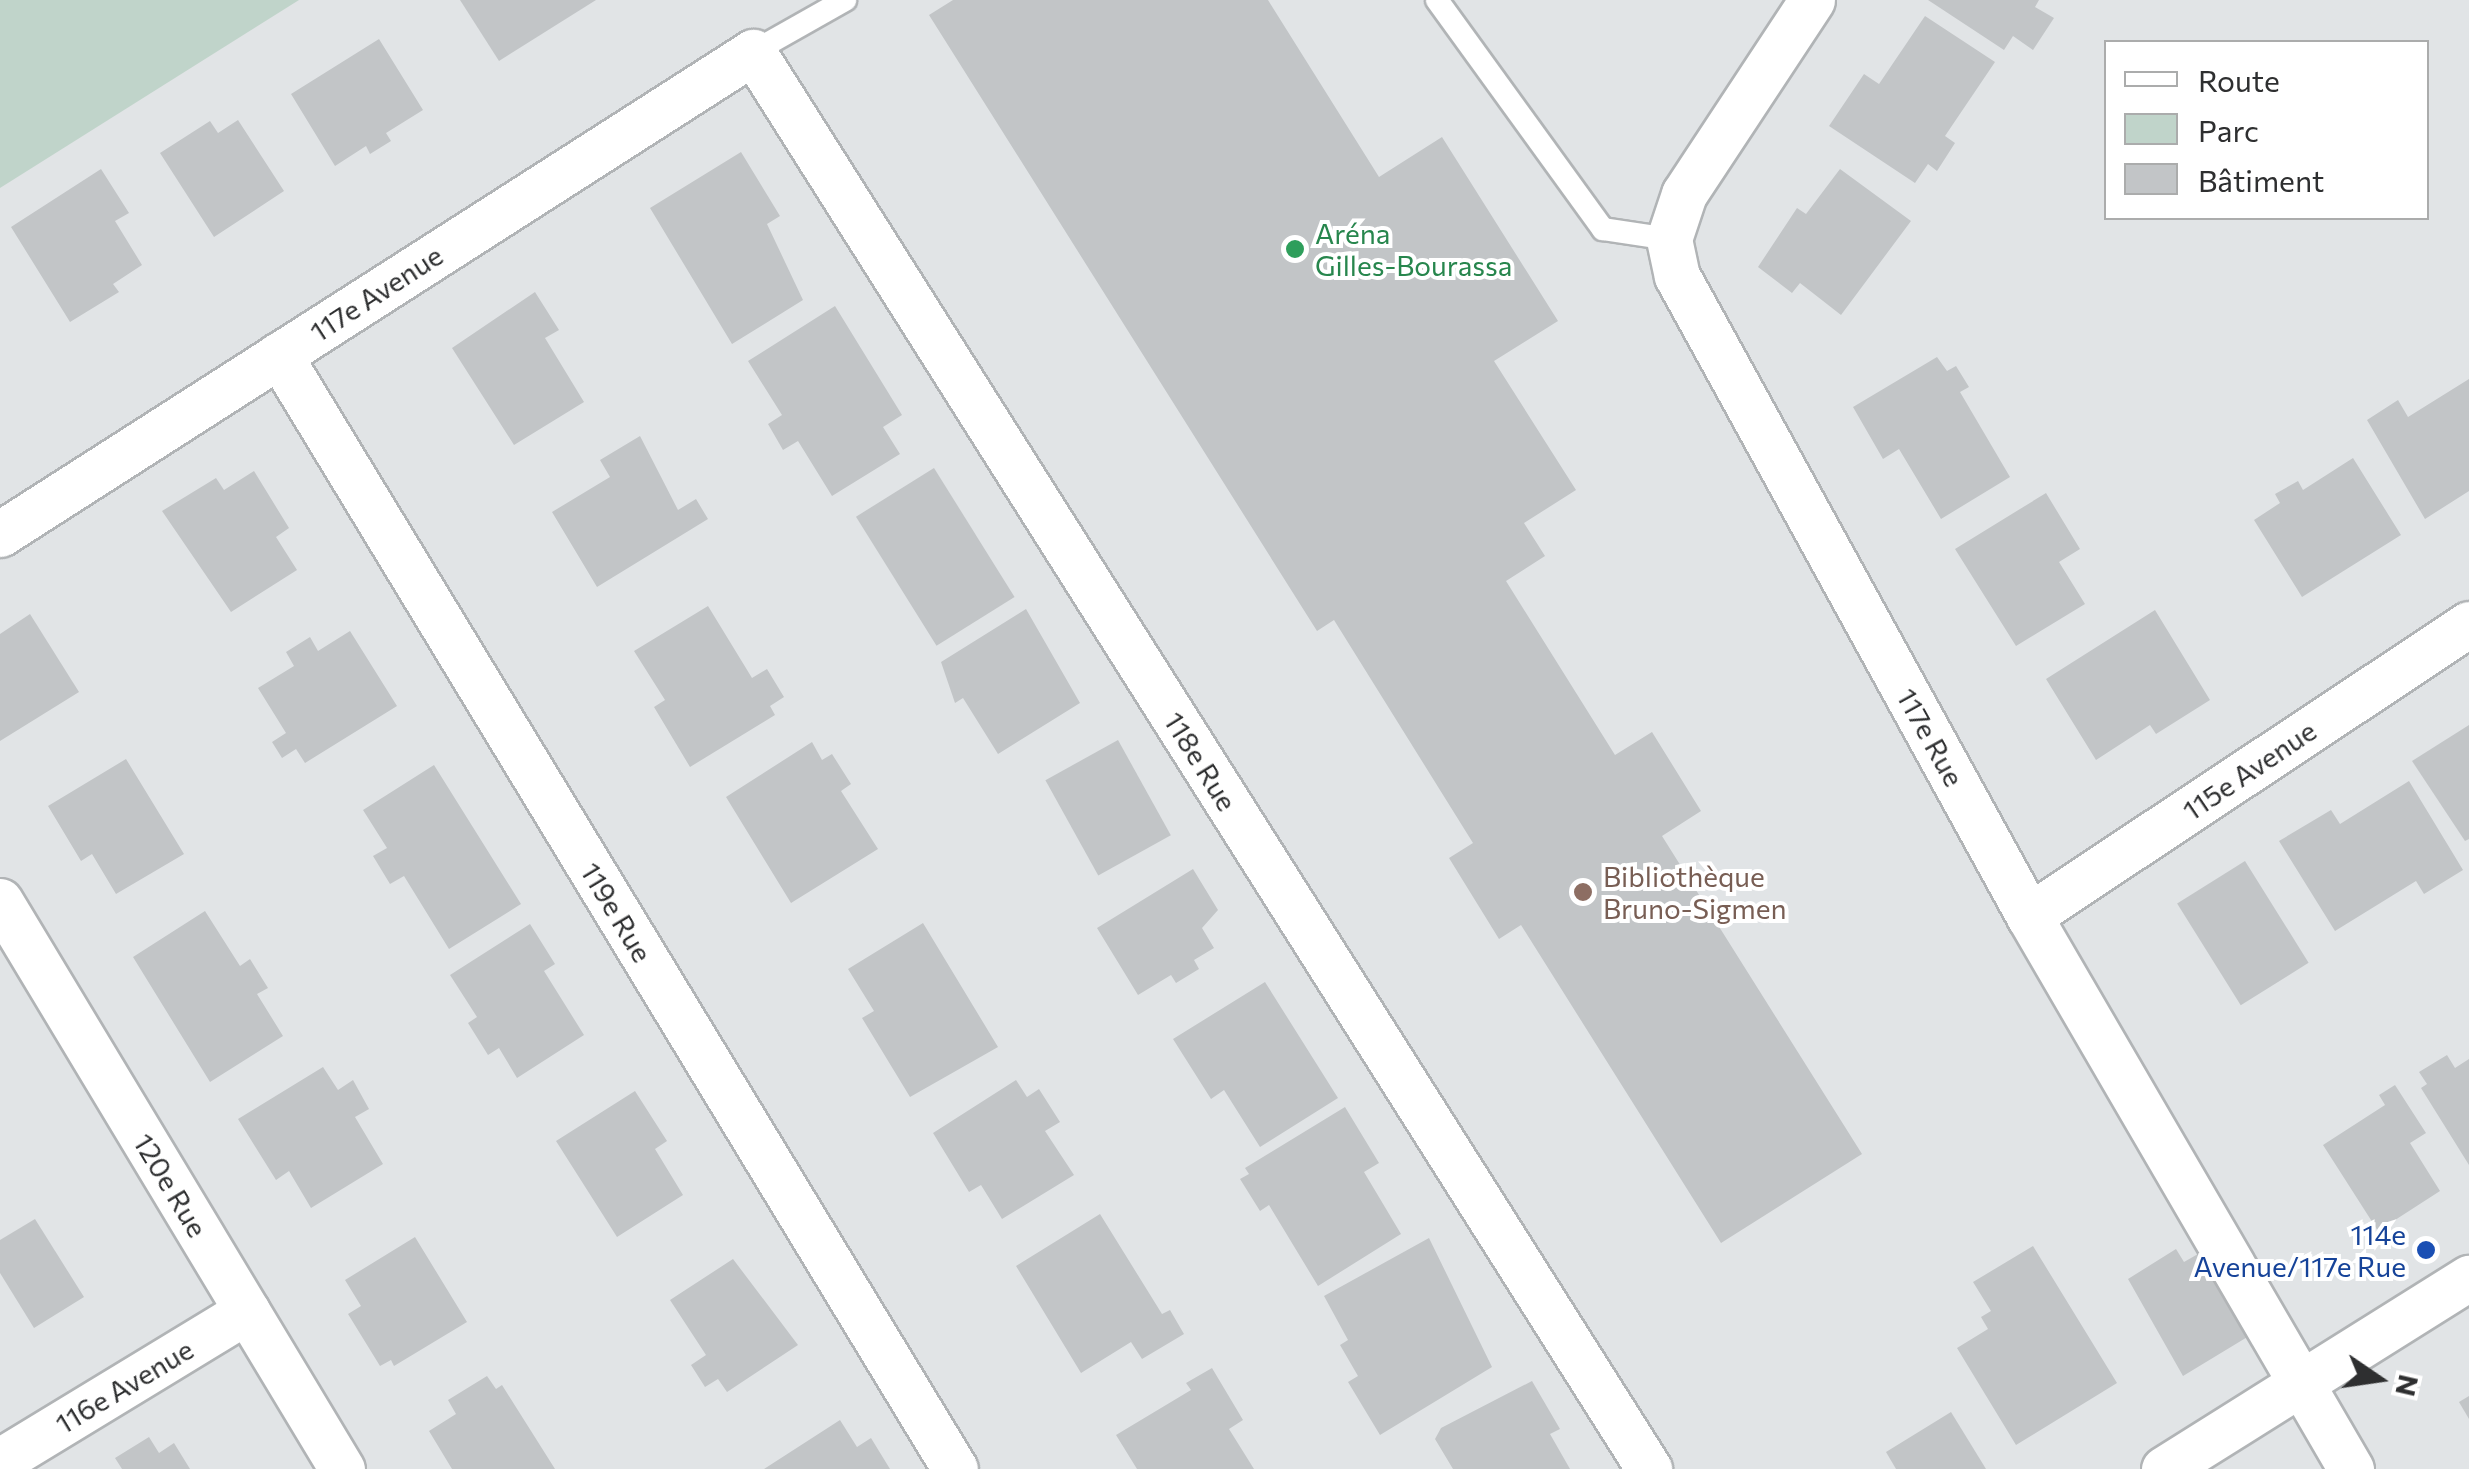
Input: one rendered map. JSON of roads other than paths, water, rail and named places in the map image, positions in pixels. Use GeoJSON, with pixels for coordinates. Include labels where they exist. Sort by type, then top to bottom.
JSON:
{"type":"FeatureCollection","features":[{"type":"Feature","properties":{"kind":"street"},"geometry":{"type":"LineString","coordinates":[[1669,239],[1684,194],[1812,0]]}},
{"type":"Feature","properties":{"kind":"street","name":"117e Avenue"},"geometry":{"type":"LineString","coordinates":[[0,534],[753,52]]}},
{"type":"Feature","properties":{"kind":"street","name":"118e Rue"},"geometry":{"type":"LineString","coordinates":[[753,52],[1650,1469]]}},
{"type":"Feature","properties":{"kind":"street","name":"117e Rue"},"geometry":{"type":"LineString","coordinates":[[1669,239],[1677,276],[2029,916],[2351,1469]]}},
{"type":"Feature","properties":{"kind":"street","name":"119e Rue"},"geometry":{"type":"LineString","coordinates":[[280,355],[955,1469]]}},
{"type":"Feature","properties":{"kind":"street","name":"115e Avenue"},"geometry":{"type":"LineString","coordinates":[[2029,916],[2469,624]]}},
{"type":"Feature","properties":{"kind":"street","name":"120e Rue"},"geometry":{"type":"LineString","coordinates":[[0,901],[342,1469]]}},
{"type":"Feature","properties":{"kind":"street"},"geometry":{"type":"LineString","coordinates":[[2164,1469],[2469,1278]]}},
{"type":"Feature","properties":{"kind":"street","name":"116e Avenue"},"geometry":{"type":"LineString","coordinates":[[0,1461],[247,1312]]}},
{"type":"Feature","properties":{"kind":"lane"},"geometry":{"type":"LineString","coordinates":[[753,52],[845,0]]}},
{"type":"Feature","properties":{"kind":"lane"},"geometry":{"type":"LineString","coordinates":[[1437,0],[1603,229],[1669,239]]}},
{"type":"Feature","properties":{"kind":"place","name":"Aréna Gilles-Bourassa"},"geometry":{"type":"Point","coordinates":[1295,249]}},
{"type":"Feature","properties":{"kind":"place","name":"Bibliothèque Bruno-Sigmen"},"geometry":{"type":"Point","coordinates":[1583,892]}},
{"type":"Feature","properties":{"kind":"place","name":"114e Avenue/117e Rue"},"geometry":{"type":"Point","coordinates":[2426,1250]}}]}
